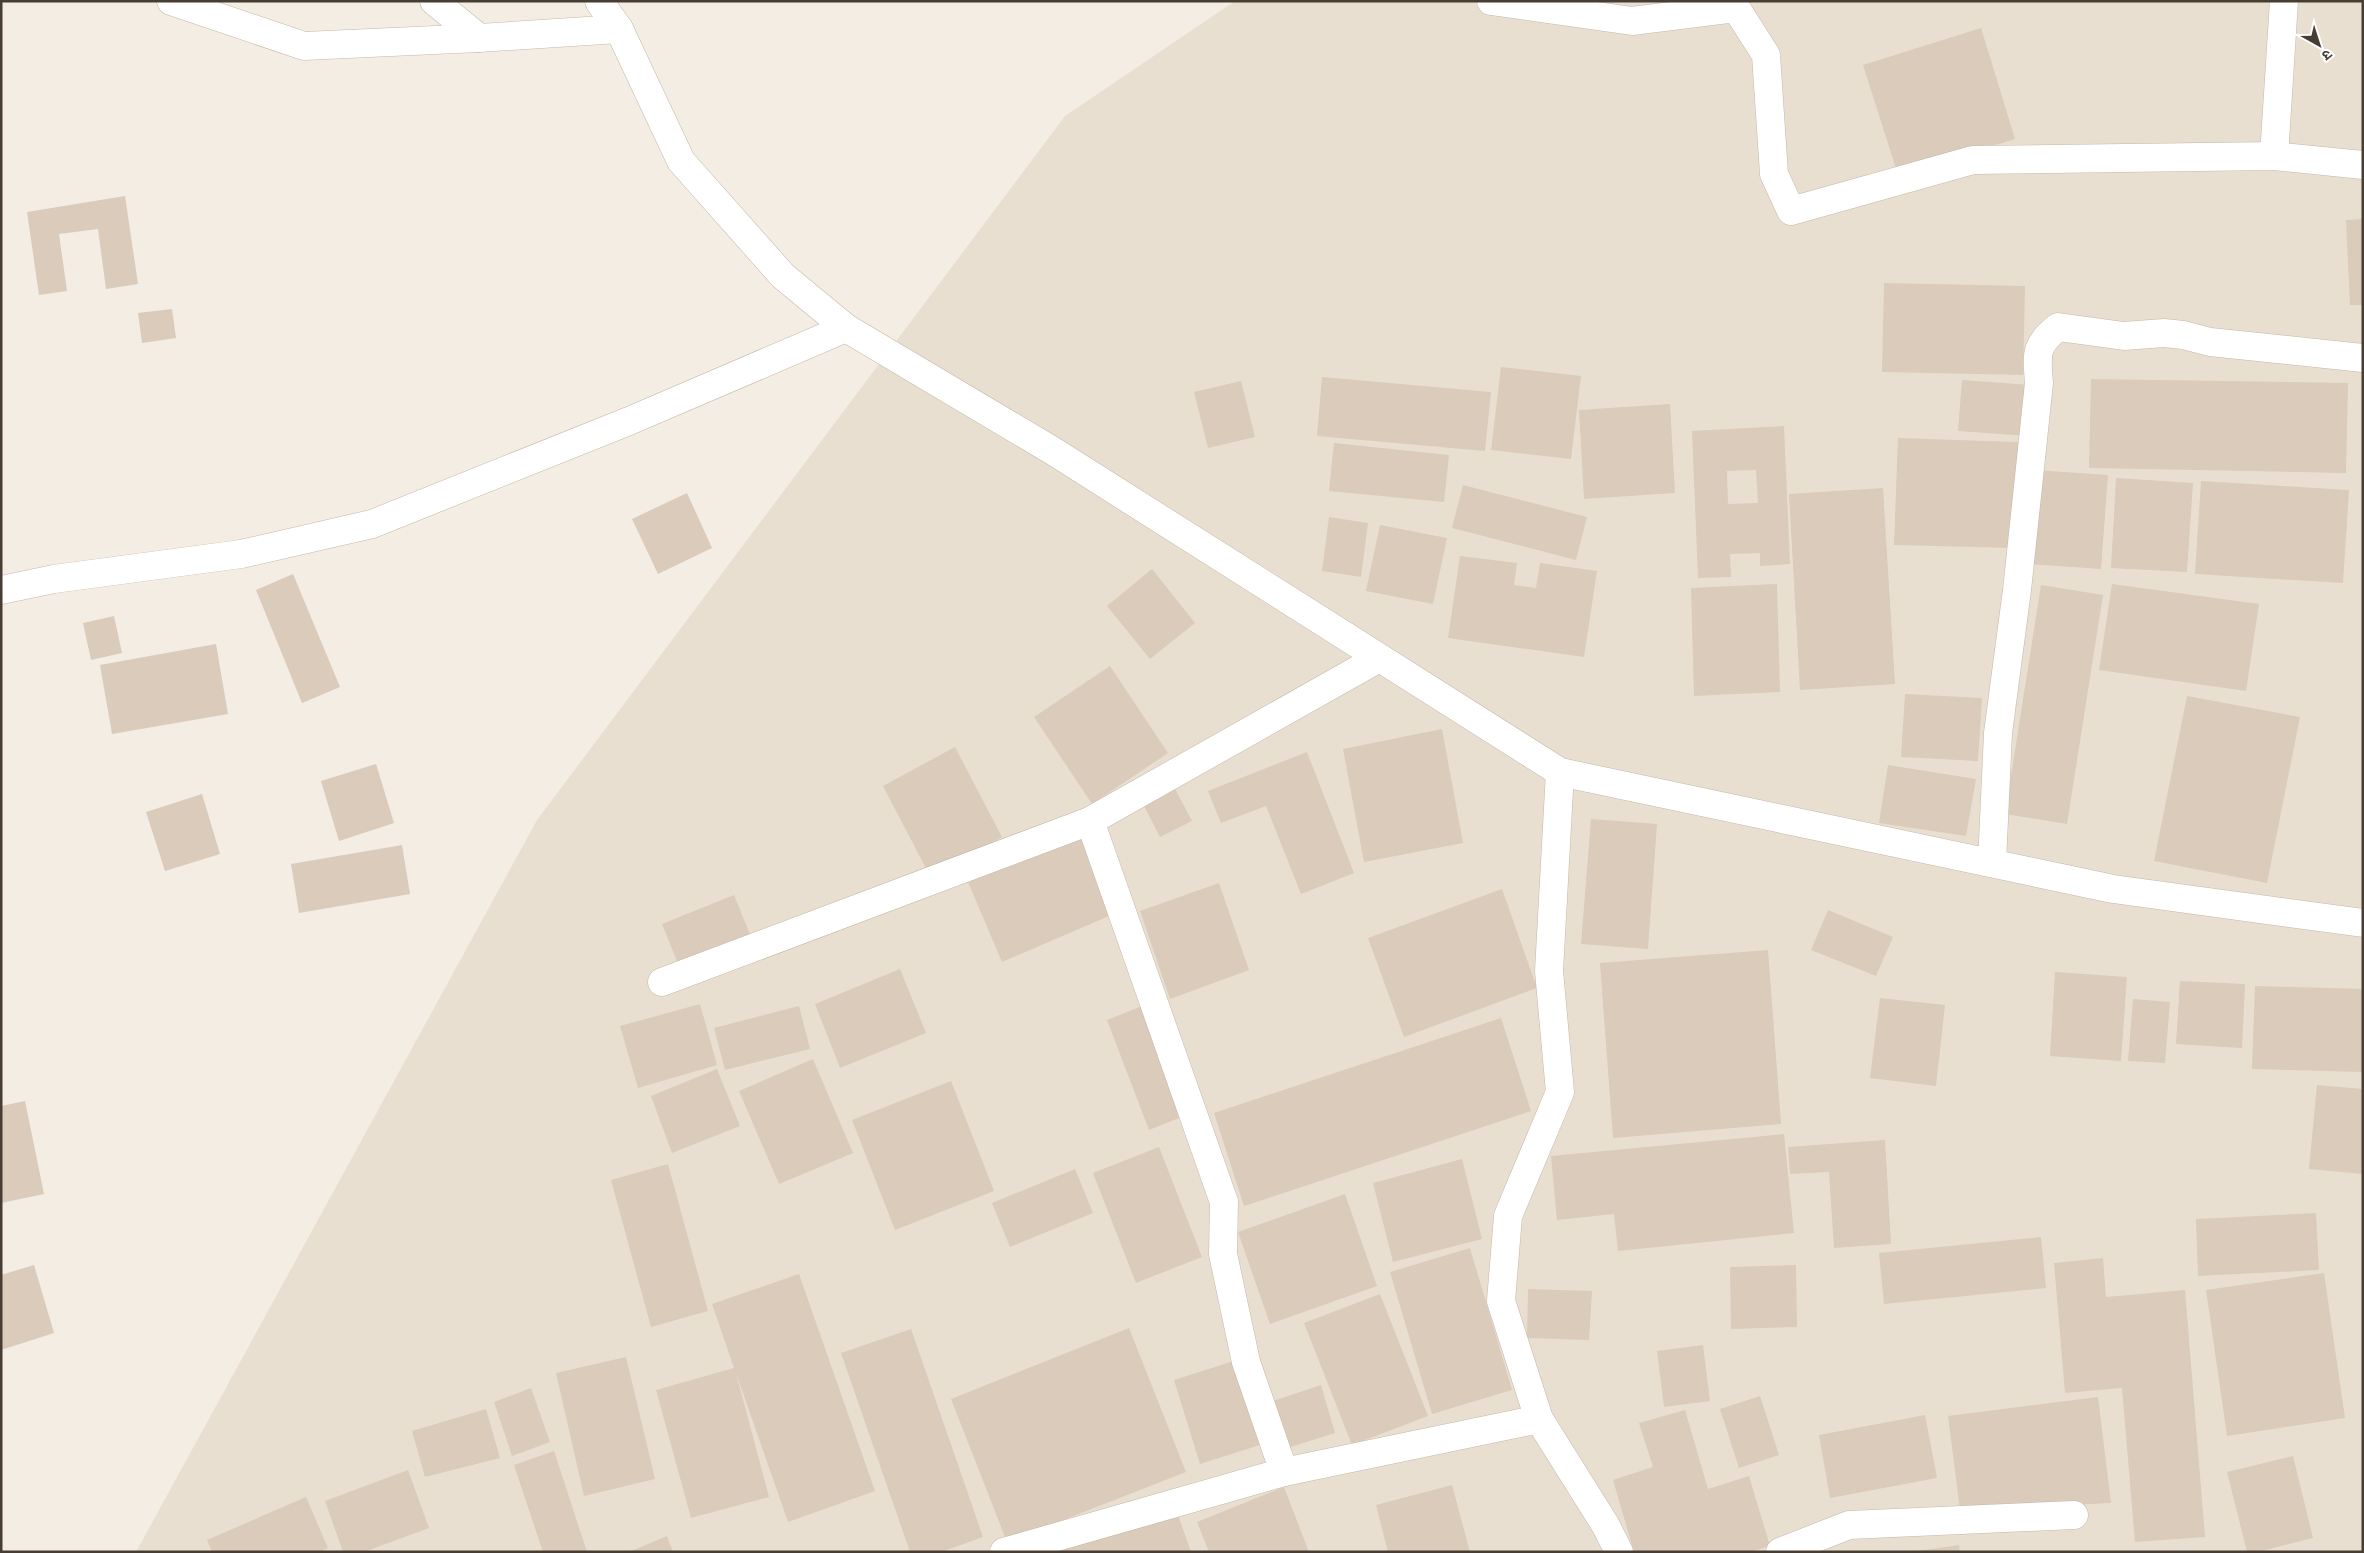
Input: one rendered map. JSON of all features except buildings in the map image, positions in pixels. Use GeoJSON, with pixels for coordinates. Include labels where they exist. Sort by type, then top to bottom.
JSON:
{"type":"FeatureCollection","features":[{"type":"Feature","properties":{"kind":"street"},"geometry":{"type":"LineString","coordinates":[[172,1],[304,46],[619,29]]}},
{"type":"Feature","properties":{"kind":"street"},"geometry":{"type":"LineString","coordinates":[[434,1],[479,38]]}},
{"type":"Feature","properties":{"kind":"street"},"geometry":{"type":"LineString","coordinates":[[599,1],[619,29],[681,161],[783,276],[846,328],[1053,451],[1560,772],[2113,889],[2363,922]]}},
{"type":"Feature","properties":{"kind":"street"},"geometry":{"type":"LineString","coordinates":[[1491,1],[1632,21],[1736,8],[1766,55],[1774,174],[1791,211],[1973,160],[2274,156],[2363,165]]}},
{"type":"Feature","properties":{"kind":"street"},"geometry":{"type":"LineString","coordinates":[[2274,156],[2284,1]]}},
{"type":"Feature","properties":{"kind":"street"},"geometry":{"type":"LineString","coordinates":[[1992,863],[1998,732],[2017,590],[2038,383],[2036,352],[2045,337],[2058,326],[2124,336],[2164,333],[2210,342],[2363,358]]}},
{"type":"Feature","properties":{"kind":"street"},"geometry":{"type":"LineString","coordinates":[[1,590],[54,579],[241,554],[372,524],[629,421],[846,328]]}},
{"type":"Feature","properties":{"kind":"street"},"geometry":{"type":"LineString","coordinates":[[662,982],[1090,821],[1380,658]]}},
{"type":"Feature","properties":{"kind":"street"},"geometry":{"type":"LineString","coordinates":[[1560,772],[1550,971],[1560,1092],[1508,1216],[1501,1301],[1540,1418],[1606,1526],[1619,1552]]}},
{"type":"Feature","properties":{"kind":"street"},"geometry":{"type":"LineString","coordinates":[[1090,821],[1224,1202],[1223,1254],[1246,1362],[1284,1472]]}},
{"type":"Feature","properties":{"kind":"street"},"geometry":{"type":"LineString","coordinates":[[1004,1552],[1284,1472],[1540,1418]]}},
{"type":"Feature","properties":{"kind":"street"},"geometry":{"type":"LineString","coordinates":[[1780,1552],[1849,1525],[2074,1515]]}},
{"type":"Feature","properties":{"kind":"shaded area"},"geometry":{"type":"Polygon","coordinates":[[[1235,1],[2363,1],[2363,1552],[136,1552],[537,820],[1065,116],[1235,1]]]}}]}
